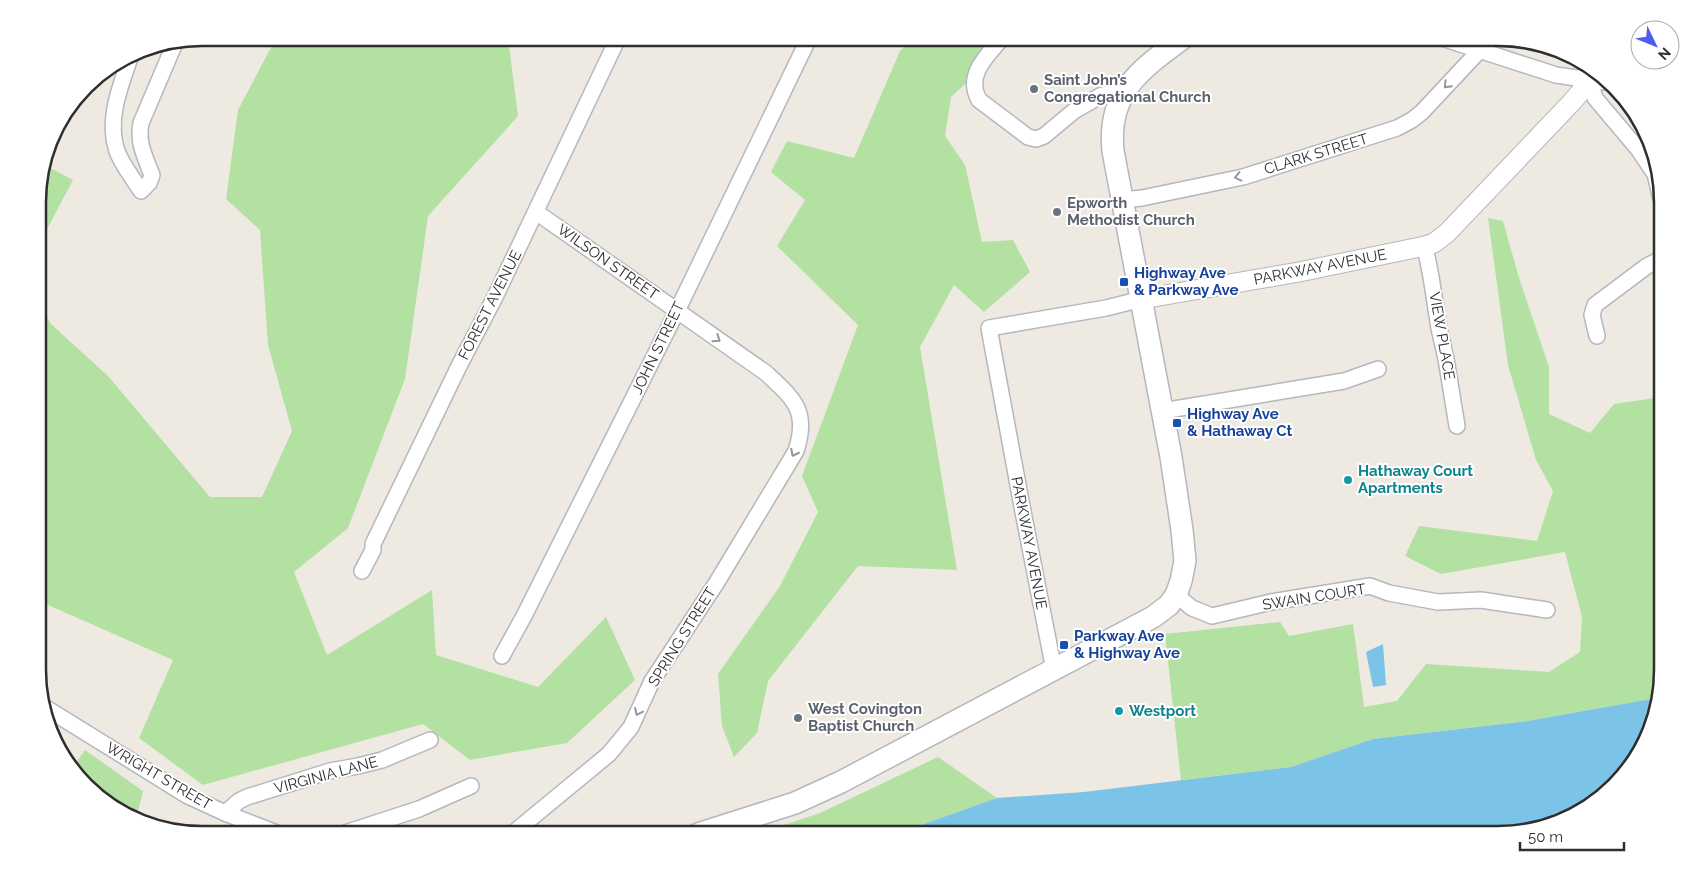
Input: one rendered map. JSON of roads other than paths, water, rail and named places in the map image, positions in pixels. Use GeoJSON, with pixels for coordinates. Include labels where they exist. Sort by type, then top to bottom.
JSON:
{"type":"FeatureCollection","features":[{"type":"Feature","properties":{"kind":"main road"},"geometry":{"type":"LineString","coordinates":[[724,826],[795,803],[841,782],[1153,617],[1169,604],[1176,595],[1185,561],[1179,506],[1113,151],[1112,130],[1116,109],[1128,88],[1147,65],[1171,46]]}},
{"type":"Feature","properties":{"kind":"street"},"geometry":{"type":"LineString","coordinates":[[995,46],[978,68],[975,75],[974,91],[979,100],[1028,137],[1036,139],[1044,136],[1074,112],[1100,96],[1128,88]]}},
{"type":"Feature","properties":{"kind":"street"},"geometry":{"type":"LineString","coordinates":[[1467,46],[1556,75],[1591,78]]}},
{"type":"Feature","properties":{"kind":"street","name":"FOREST AVENUE"},"geometry":{"type":"LineString","coordinates":[[362,571],[398,491],[536,212],[614,47]]}},
{"type":"Feature","properties":{"kind":"street","name":"JOHN STREET"},"geometry":{"type":"LineString","coordinates":[[502,656],[524,616],[677,311],[805,47]]}},
{"type":"Feature","properties":{"kind":"street"},"geometry":{"type":"LineString","coordinates":[[127,65],[118,93],[113,119],[113,133],[117,150],[123,163],[141,191],[149,183],[152,175],[140,144],[139,133],[141,123],[172,49]]}},
{"type":"Feature","properties":{"kind":"street","name":"CLARK STREET"},"geometry":{"type":"LineString","coordinates":[[1122,200],[1142,198],[1243,177],[1397,128],[1422,112],[1480,50]]}},
{"type":"Feature","properties":{"kind":"street","name":"PARKWAY AVENUE"},"geometry":{"type":"LineString","coordinates":[[1054,670],[989,328],[1298,272],[1434,243],[1447,233],[1593,79]]}},
{"type":"Feature","properties":{"kind":"street"},"geometry":{"type":"LineString","coordinates":[[1594,80],[1595,98],[1638,149],[1648,164]]}},
{"type":"Feature","properties":{"kind":"street","name":"WILSON STREET"},"geometry":{"type":"LineString","coordinates":[[536,212],[766,373],[791,396],[796,406]]}},
{"type":"Feature","properties":{"kind":"street","name":"VIEW PLACE"},"geometry":{"type":"LineString","coordinates":[[1425,246],[1457,426]]}},
{"type":"Feature","properties":{"kind":"street"},"geometry":{"type":"LineString","coordinates":[[1597,336],[1592,315],[1595,305],[1654,262]]}},
{"type":"Feature","properties":{"kind":"street"},"geometry":{"type":"LineString","coordinates":[[1162,411],[1344,381],[1378,369]]}},
{"type":"Feature","properties":{"kind":"street","name":"SPRING STREET"},"geometry":{"type":"LineString","coordinates":[[522,826],[609,754],[631,728],[652,681],[717,582],[796,451],[801,435],[801,416],[796,406]]}},
{"type":"Feature","properties":{"kind":"street","name":"SWAIN COURT"},"geometry":{"type":"LineString","coordinates":[[1176,595],[1192,608],[1212,616],[1288,599],[1370,586],[1389,593],[1438,602],[1480,600],[1547,610]]}},
{"type":"Feature","properties":{"kind":"street","name":"WRIGHT STREET"},"geometry":{"type":"LineString","coordinates":[[53,712],[188,796],[225,814],[257,826]]}},
{"type":"Feature","properties":{"kind":"street","name":"VIRGINIA LANE"},"geometry":{"type":"LineString","coordinates":[[225,814],[238,801],[247,797],[330,771],[382,760],[430,740]]}},
{"type":"Feature","properties":{"kind":"street"},"geometry":{"type":"LineString","coordinates":[[367,826],[419,809],[471,786]]}},
{"type":"Feature","properties":{"kind":"water"},"geometry":{"type":"Polygon","coordinates":[[[1383,644],[1386,685],[1373,687],[1366,652],[1383,644]]]}},
{"type":"Feature","properties":{"kind":"water"},"geometry":{"type":"Polygon","coordinates":[[[1650,699],[1638,739],[1615,773],[1601,787],[1567,810],[1528,823],[1508,825],[920,825],[997,798],[1084,792],[1291,767],[1373,739],[1528,721],[1650,699]]]}},
{"type":"Feature","properties":{"kind":"place","name":"Saint John’s Congregational Church"},"geometry":{"type":"Point","coordinates":[1034,89]}},
{"type":"Feature","properties":{"kind":"place","name":"Epworth Methodist Church"},"geometry":{"type":"Point","coordinates":[1057,212]}},
{"type":"Feature","properties":{"kind":"place","name":"Highway Ave & Parkway Ave"},"geometry":{"type":"Point","coordinates":[1124,282]}},
{"type":"Feature","properties":{"kind":"place","name":"Highway Ave & Hathaway Ct"},"geometry":{"type":"Point","coordinates":[1177,423]}},
{"type":"Feature","properties":{"kind":"place","name":"Hathaway Court Apartments"},"geometry":{"type":"Point","coordinates":[1348,480]}},
{"type":"Feature","properties":{"kind":"place","name":"Parkway Ave & Highway Ave"},"geometry":{"type":"Point","coordinates":[1064,645]}},
{"type":"Feature","properties":{"kind":"place","name":"Westport"},"geometry":{"type":"Point","coordinates":[1119,711]}},
{"type":"Feature","properties":{"kind":"place","name":"West Covington Baptist Church"},"geometry":{"type":"Point","coordinates":[798,718]}}]}
